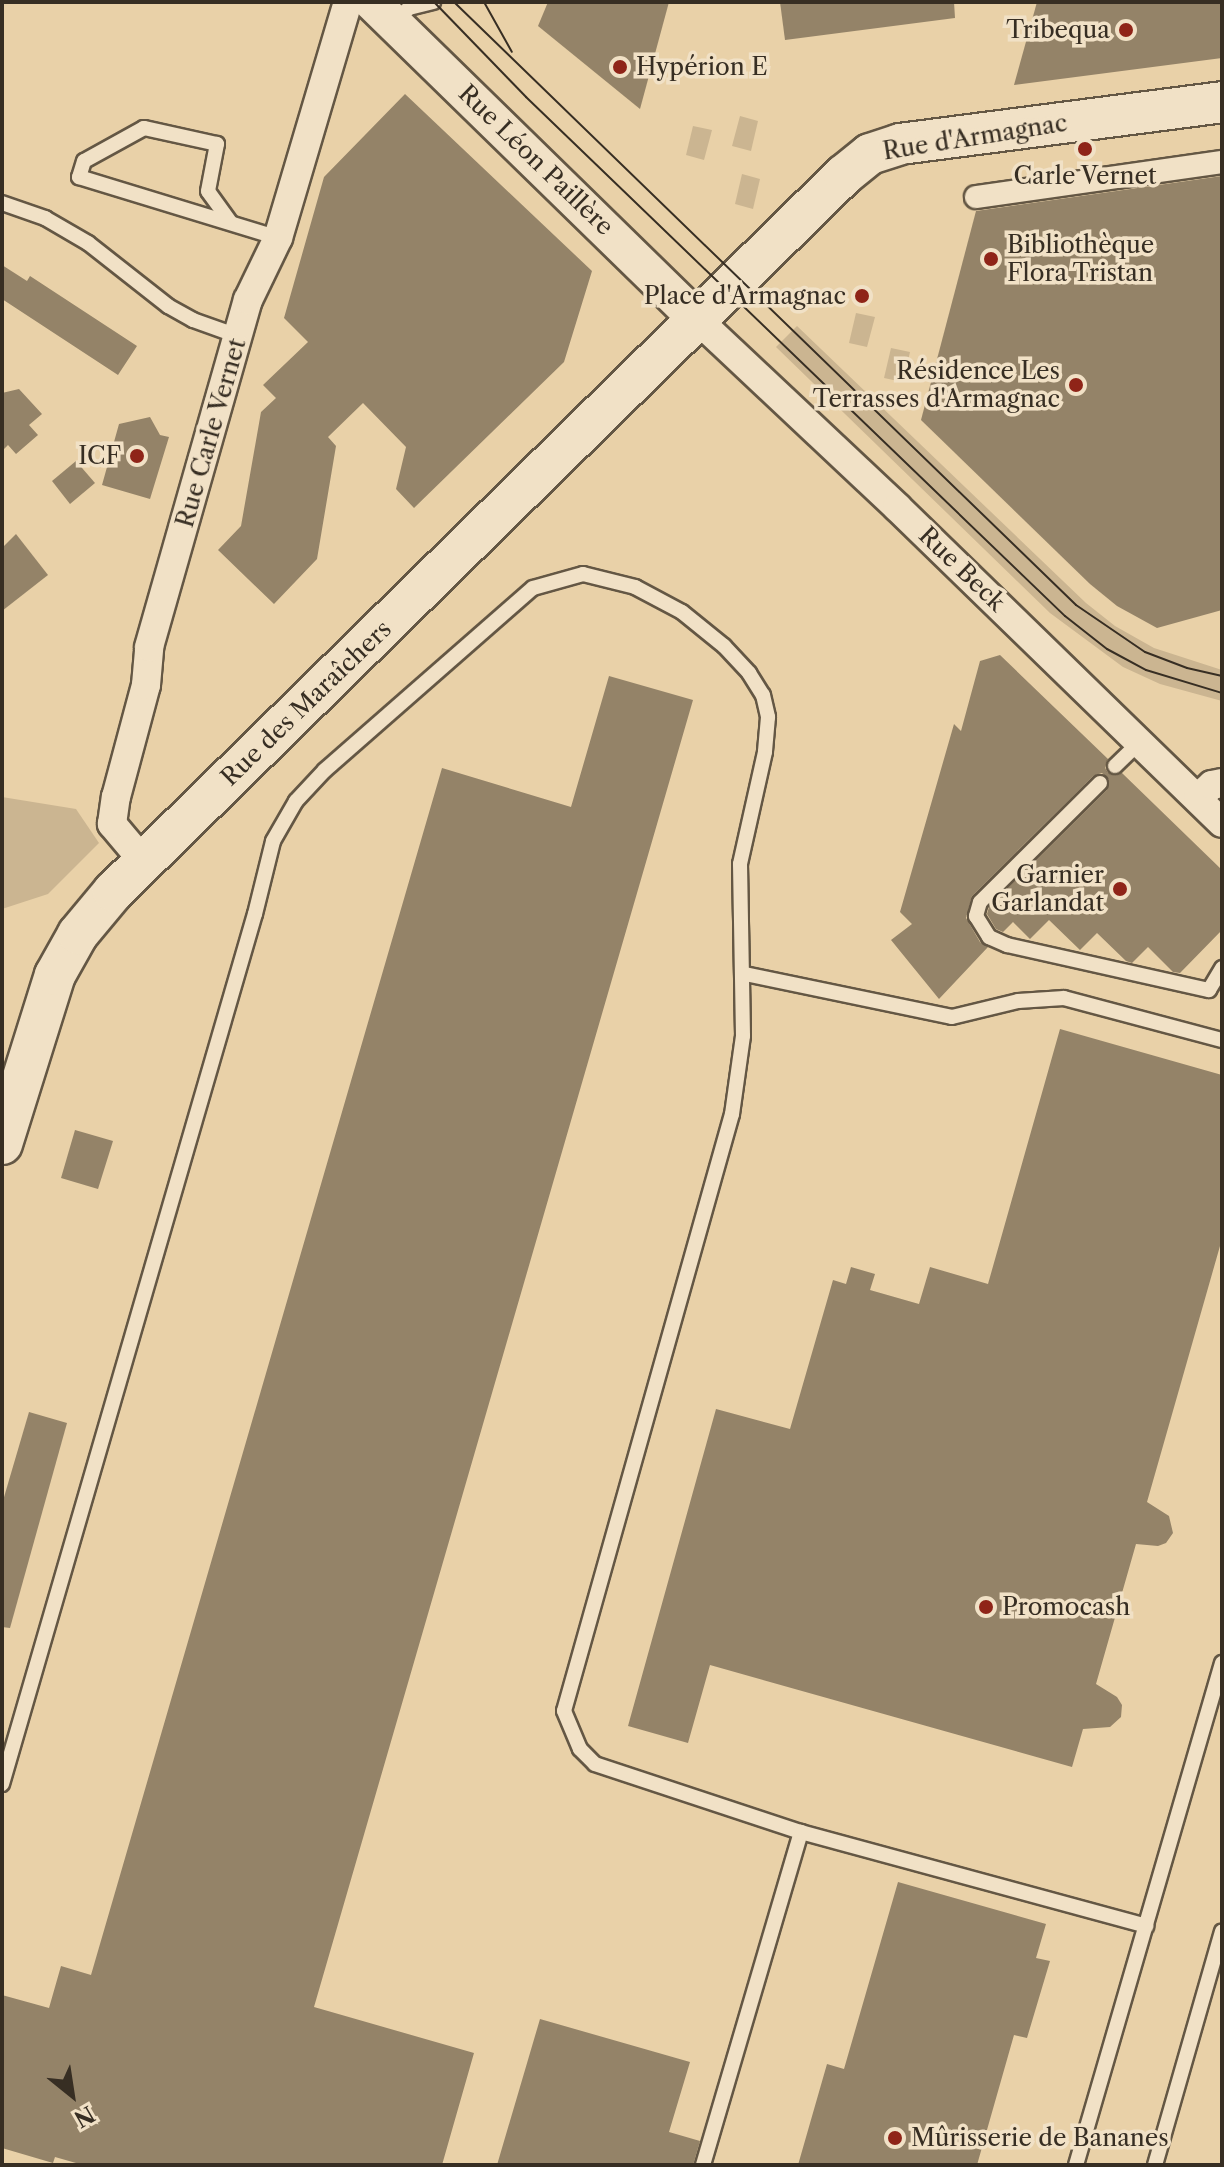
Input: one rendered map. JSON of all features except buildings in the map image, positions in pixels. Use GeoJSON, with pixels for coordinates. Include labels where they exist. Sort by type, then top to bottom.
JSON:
{"type":"FeatureCollection","features":[{"type":"Feature","properties":{"kind":"main road","name":"Rue d'Armagnac"},"geometry":{"type":"LineString","coordinates":[[698,320],[870,154],[900,144],[1222,102]]}},
{"type":"Feature","properties":{"kind":"main road","name":"Rue des Maraîchers"},"geometry":{"type":"LineString","coordinates":[[2,1144],[55,975],[78,934],[144,862],[698,320]]}},
{"type":"Feature","properties":{"kind":"street","name":"Rue Carle Vernet"},"geometry":{"type":"LineString","coordinates":[[144,862],[112,824],[116,797],[146,685],[149,647],[248,300],[278,238],[348,2]]}},
{"type":"Feature","properties":{"kind":"street","name":"Rue Léon Paillère"},"geometry":{"type":"LineString","coordinates":[[383,12],[698,320]]}},
{"type":"Feature","properties":{"kind":"street"},"geometry":{"type":"LineString","coordinates":[[976,197],[1222,162]]}},
{"type":"Feature","properties":{"kind":"street","name":"Rue Beck"},"geometry":{"type":"LineString","coordinates":[[698,320],[1222,823]]}},
{"type":"Feature","properties":{"kind":"street"},"geometry":{"type":"LineString","coordinates":[[1198,798],[1212,785],[1222,783]]}},
{"type":"Feature","properties":{"kind":"lane"},"geometry":{"type":"LineString","coordinates":[[383,12],[433,2]]}},
{"type":"Feature","properties":{"kind":"lane"},"geometry":{"type":"LineString","coordinates":[[231,223],[208,191],[217,144],[144,128],[84,161],[79,177],[278,238]]}},
{"type":"Feature","properties":{"kind":"lane"},"geometry":{"type":"LineString","coordinates":[[2,203],[45,218],[88,243],[168,306],[193,320],[238,336]]}},
{"type":"Feature","properties":{"kind":"lane"},"geometry":{"type":"LineString","coordinates":[[2,1784],[255,914],[273,841],[296,801],[502,612],[533,588],[583,574],[635,587],[682,612],[724,646],[749,673],[763,695],[768,717],[765,752],[740,864],[745,974],[743,1036],[732,1114],[564,1711],[580,1749],[595,1764],[621,1775],[801,1832],[1146,1926]]}},
{"type":"Feature","properties":{"kind":"lane"},"geometry":{"type":"LineString","coordinates":[[1115,766],[1140,742]]}},
{"type":"Feature","properties":{"kind":"lane"},"geometry":{"type":"LineString","coordinates":[[1100,783],[980,902],[976,916],[989,937],[1007,945],[1209,990],[1222,968]]}},
{"type":"Feature","properties":{"kind":"lane"},"geometry":{"type":"LineString","coordinates":[[745,974],[952,1017],[1018,1001],[1064,998],[1222,1040]]}},
{"type":"Feature","properties":{"kind":"lane"},"geometry":{"type":"LineString","coordinates":[[1076,2165],[1222,1663]]}},
{"type":"Feature","properties":{"kind":"lane"},"geometry":{"type":"LineString","coordinates":[[703,2165],[801,1832]]}},
{"type":"Feature","properties":{"kind":"lane"},"geometry":{"type":"LineString","coordinates":[[1155,2165],[1222,1931]]}},
{"type":"Feature","properties":{"kind":"shaded area"},"geometry":{"type":"Polygon","coordinates":[[[740,116],[758,121],[751,151],[732,146],[740,116]]]}},
{"type":"Feature","properties":{"kind":"shaded area"},"geometry":{"type":"Polygon","coordinates":[[[693,126],[712,130],[704,160],[686,155],[693,126]]]}},
{"type":"Feature","properties":{"kind":"shaded area"},"geometry":{"type":"Polygon","coordinates":[[[742,174],[760,179],[753,209],[735,204],[742,174]]]}},
{"type":"Feature","properties":{"kind":"shaded area"},"geometry":{"type":"Polygon","coordinates":[[[856,313],[875,317],[867,347],[849,343],[856,313]]]}},
{"type":"Feature","properties":{"kind":"shaded area"},"geometry":{"type":"Polygon","coordinates":[[[797,326],[1086,603],[1115,626],[1154,648],[1222,670],[1222,701],[1160,684],[1123,667],[1050,613],[776,347],[797,326]]]}},
{"type":"Feature","properties":{"kind":"shaded area"},"geometry":{"type":"Polygon","coordinates":[[[891,348],[910,352],[903,382],[884,378],[891,348]]]}},
{"type":"Feature","properties":{"kind":"shaded area"},"geometry":{"type":"Polygon","coordinates":[[[2,797],[76,809],[99,843],[48,894],[2,909],[2,797]]]}},
{"type":"Feature","properties":{"kind":"tram line"},"geometry":{"type":"LineString","coordinates":[[434,2],[526,97],[1065,616],[1107,649],[1146,670],[1222,693]]}},
{"type":"Feature","properties":{"kind":"tram line"},"geometry":{"type":"LineString","coordinates":[[454,2],[1076,605],[1145,652],[1187,668],[1222,676]]}},
{"type":"Feature","properties":{"kind":"tram line"},"geometry":{"type":"LineString","coordinates":[[484,2],[512,52]]}},
{"type":"Feature","properties":{"kind":"place","name":"Tribequa"},"geometry":{"type":"Point","coordinates":[1126,30]}},
{"type":"Feature","properties":{"kind":"place","name":"Hypérion E"},"geometry":{"type":"Point","coordinates":[620,67]}},
{"type":"Feature","properties":{"kind":"place","name":"Carle Vernet"},"geometry":{"type":"Point","coordinates":[1085,149]}},
{"type":"Feature","properties":{"kind":"place","name":"Bibliothèque Flora Tristan"},"geometry":{"type":"Point","coordinates":[991,259]}},
{"type":"Feature","properties":{"kind":"place","name":"Place d'Armagnac"},"geometry":{"type":"Point","coordinates":[862,296]}},
{"type":"Feature","properties":{"kind":"place","name":"Résidence Les Terrasses d'Armagnac"},"geometry":{"type":"Point","coordinates":[1076,385]}},
{"type":"Feature","properties":{"kind":"place","name":"ICF"},"geometry":{"type":"Point","coordinates":[137,456]}},
{"type":"Feature","properties":{"kind":"place","name":"Garnier Garlandat"},"geometry":{"type":"Point","coordinates":[1120,889]}},
{"type":"Feature","properties":{"kind":"place","name":"Promocash"},"geometry":{"type":"Point","coordinates":[986,1607]}},
{"type":"Feature","properties":{"kind":"place","name":"Mûrisserie de Bananes"},"geometry":{"type":"Point","coordinates":[895,2138]}}]}
